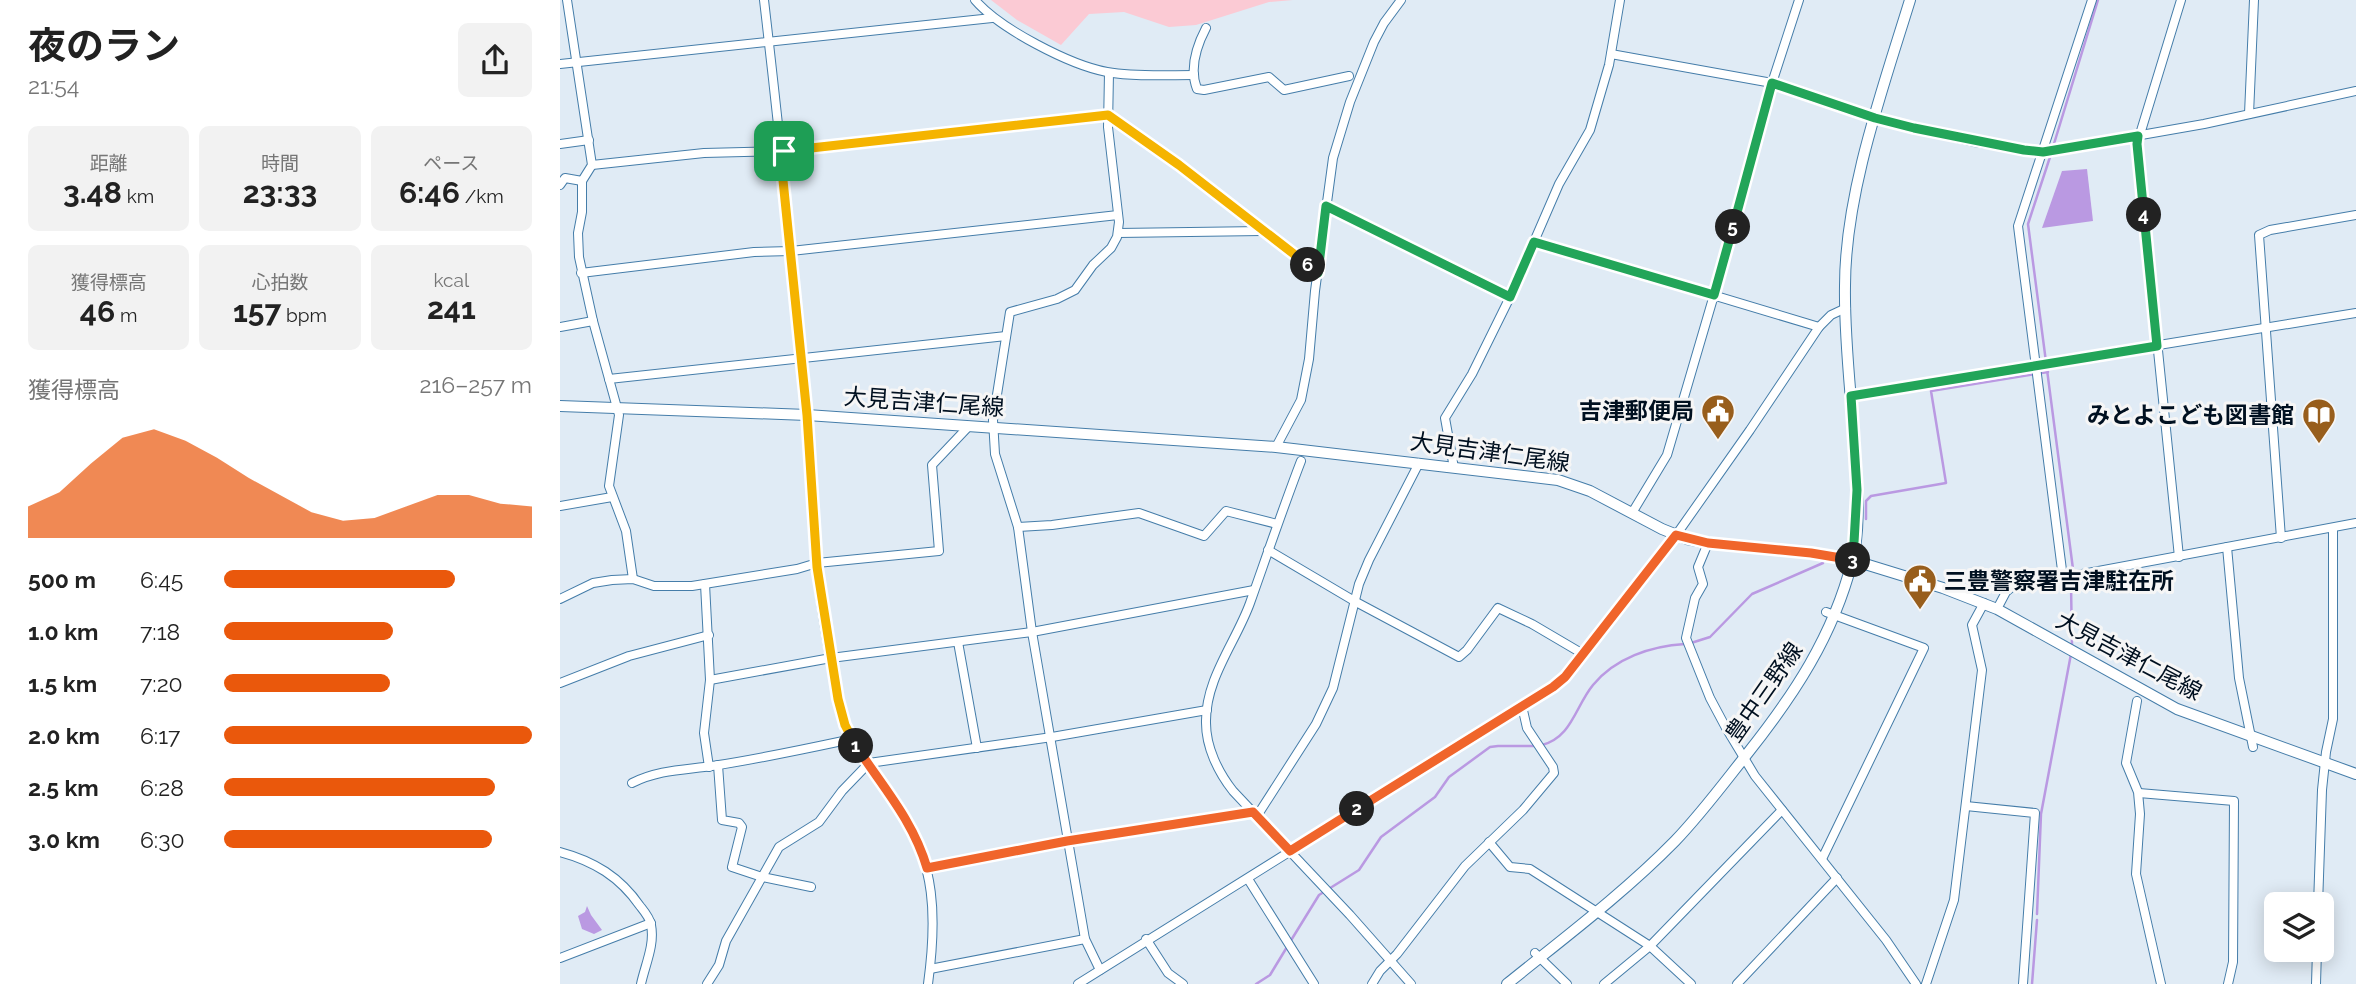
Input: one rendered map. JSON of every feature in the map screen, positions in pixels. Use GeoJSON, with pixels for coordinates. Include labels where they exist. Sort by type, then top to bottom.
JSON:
{"type":"FeatureCollection","features":[{"type":"Feature","properties":{"kind":"main road","name":"豊中三野線"},"geometry":{"type":"LineString","coordinates":[[1507,984],[1537,955],[1596,911],[1677,839],[1778,715],[1799,685],[1825,638],[1830,613],[1853,560],[1857,490],[1845,258],[1849,229],[1875,118],[1910,0]]}},
{"type":"Feature","properties":{"kind":"main road","name":"大見吉津仁尾線"},"geometry":{"type":"LineString","coordinates":[[560,406],[807,415],[1276,447],[1558,480],[1590,491],[1676,535],[1708,543],[1853,560],[1984,603],[2177,709],[2252,741],[2356,774]]}},
{"type":"Feature","properties":{"kind":"street"},"geometry":{"type":"LineString","coordinates":[[567,0],[593,164],[582,181],[582,212],[578,233],[581,273],[618,409],[618,428],[609,486],[626,531],[633,579]]}},
{"type":"Feature","properties":{"kind":"street"},"geometry":{"type":"LineString","coordinates":[[764,0],[802,358],[817,563],[831,658],[845,725],[914,831],[927,868],[934,912],[928,984]]}},
{"type":"Feature","properties":{"kind":"street"},"geometry":{"type":"LineString","coordinates":[[975,0],[992,18],[1076,62],[1109,72],[1194,75]]}},
{"type":"Feature","properties":{"kind":"street"},"geometry":{"type":"LineString","coordinates":[[1276,447],[1301,400],[1309,359],[1333,158],[1350,103],[1374,42],[1401,0]]}},
{"type":"Feature","properties":{"kind":"street"},"geometry":{"type":"LineString","coordinates":[[1454,468],[1445,418],[1472,374],[1510,297],[1559,184],[1590,130],[1611,54],[1620,0]]}},
{"type":"Feature","properties":{"kind":"street"},"geometry":{"type":"LineString","coordinates":[[1633,513],[1667,455],[1772,83],[1799,0]]}},
{"type":"Feature","properties":{"kind":"street"},"geometry":{"type":"LineString","coordinates":[[2063,578],[2018,226],[2092,0]]}},
{"type":"Feature","properties":{"kind":"street"},"geometry":{"type":"LineString","coordinates":[[2179,557],[2137,144],[2181,0]]}},
{"type":"Feature","properties":{"kind":"street"},"geometry":{"type":"LineString","coordinates":[[2249,114],[2254,0]]}},
{"type":"Feature","properties":{"kind":"street"},"geometry":{"type":"LineString","coordinates":[[560,64],[992,18]]}},
{"type":"Feature","properties":{"kind":"street"},"geometry":{"type":"LineString","coordinates":[[1206,28],[1196,47],[1194,75],[1197,89],[1204,90],[1269,77],[1284,90],[1349,76]]}},
{"type":"Feature","properties":{"kind":"street"},"geometry":{"type":"LineString","coordinates":[[1611,54],[1772,83],[1875,118],[1963,140],[2043,152],[2138,136],[2356,91]]}},
{"type":"Feature","properties":{"kind":"street"},"geometry":{"type":"LineString","coordinates":[[1100,970],[1085,939],[1032,632],[1018,527],[995,454],[994,428],[1010,312],[1070,295],[1093,265],[1111,248],[1118,233],[1108,115],[1109,72]]}},
{"type":"Feature","properties":{"kind":"street"},"geometry":{"type":"LineString","coordinates":[[593,164],[704,153],[780,151],[1108,115],[1179,165],[1318,273]]}},
{"type":"Feature","properties":{"kind":"street"},"geometry":{"type":"LineString","coordinates":[[560,144],[589,140]]}},
{"type":"Feature","properties":{"kind":"street"},"geometry":{"type":"LineString","coordinates":[[560,185],[565,178],[582,181]]}},
{"type":"Feature","properties":{"kind":"street"},"geometry":{"type":"LineString","coordinates":[[1326,206],[1510,297]]}},
{"type":"Feature","properties":{"kind":"street"},"geometry":{"type":"LineString","coordinates":[[581,273],[754,252],[791,251],[1118,215]]}},
{"type":"Feature","properties":{"kind":"street"},"geometry":{"type":"LineString","coordinates":[[2281,538],[2259,235],[2270,230],[2356,215]]}},
{"type":"Feature","properties":{"kind":"street"},"geometry":{"type":"LineString","coordinates":[[1118,233],[1263,231]]}},
{"type":"Feature","properties":{"kind":"street"},"geometry":{"type":"LineString","coordinates":[[1534,242],[1819,327]]}},
{"type":"Feature","properties":{"kind":"street"},"geometry":{"type":"LineString","coordinates":[[1078,984],[1565,677],[1676,535],[1819,327],[1831,315],[1846,308]]}},
{"type":"Feature","properties":{"kind":"street"},"geometry":{"type":"LineString","coordinates":[[1851,396],[2356,313]]}},
{"type":"Feature","properties":{"kind":"street"},"geometry":{"type":"LineString","coordinates":[[560,327],[593,321]]}},
{"type":"Feature","properties":{"kind":"street"},"geometry":{"type":"LineString","coordinates":[[609,379],[1006,337]]}},
{"type":"Feature","properties":{"kind":"street"},"geometry":{"type":"LineString","coordinates":[[560,599],[593,583],[612,579],[633,579],[654,586],[705,584],[797,569],[817,563],[939,551],[932,465],[969,426]]}},
{"type":"Feature","properties":{"kind":"street"},"geometry":{"type":"LineString","coordinates":[[1301,461],[1237,634],[1211,690],[1206,723],[1209,742],[1221,774],[1233,792],[1411,984]]}},
{"type":"Feature","properties":{"kind":"street"},"geometry":{"type":"LineString","coordinates":[[927,868],[1067,841],[1255,814],[1316,724],[1333,688],[1359,584],[1419,463]]}},
{"type":"Feature","properties":{"kind":"street"},"geometry":{"type":"LineString","coordinates":[[560,506],[612,497]]}},
{"type":"Feature","properties":{"kind":"street"},"geometry":{"type":"LineString","coordinates":[[1018,527],[1139,513],[1205,536],[1226,511],[1277,524]]}},
{"type":"Feature","properties":{"kind":"street"},"geometry":{"type":"LineString","coordinates":[[1997,609],[2006,592],[2012,587],[2356,523]]}},
{"type":"Feature","properties":{"kind":"street"},"geometry":{"type":"LineString","coordinates":[[2318,892],[2322,790],[2333,719],[2333,528]]}},
{"type":"Feature","properties":{"kind":"street"},"geometry":{"type":"LineString","coordinates":[[1708,543],[1698,567],[1703,584],[1695,598],[1686,638],[1710,698],[1744,759],[1886,940],[1916,984]]}},
{"type":"Feature","properties":{"kind":"street"},"geometry":{"type":"LineString","coordinates":[[2227,547],[2239,678],[2252,741]]}},
{"type":"Feature","properties":{"kind":"street"},"geometry":{"type":"LineString","coordinates":[[1268,550],[1356,602],[1459,657],[1498,608],[1532,624],[1583,654]]}},
{"type":"Feature","properties":{"kind":"street"},"geometry":{"type":"LineString","coordinates":[[705,584],[710,680],[705,733],[722,820],[740,823],[742,827],[732,867],[762,877],[811,887]]}},
{"type":"Feature","properties":{"kind":"street"},"geometry":{"type":"LineString","coordinates":[[710,680],[831,658],[1032,632],[1254,590]]}},
{"type":"Feature","properties":{"kind":"street"},"geometry":{"type":"LineString","coordinates":[[1926,984],[1954,900],[1982,670],[1972,625],[1984,603]]}},
{"type":"Feature","properties":{"kind":"street"},"geometry":{"type":"LineString","coordinates":[[1822,859],[1924,648],[1830,613]]}},
{"type":"Feature","properties":{"kind":"street"},"geometry":{"type":"LineString","coordinates":[[560,683],[629,656],[709,635]]}},
{"type":"Feature","properties":{"kind":"street"},"geometry":{"type":"LineString","coordinates":[[958,642],[977,748]]}},
{"type":"Feature","properties":{"kind":"street"},"geometry":{"type":"LineString","coordinates":[[2137,701],[2126,756],[2127,767],[2139,793],[2136,874],[2161,984]]}},
{"type":"Feature","properties":{"kind":"street"},"geometry":{"type":"LineString","coordinates":[[1373,984],[1380,971],[1457,876],[1523,810],[1554,773],[1553,767],[1527,728],[1522,706]]}},
{"type":"Feature","properties":{"kind":"street"},"geometry":{"type":"LineString","coordinates":[[707,984],[719,965],[726,941],[779,847],[819,822],[842,790],[869,763],[1052,737],[1207,710]]}},
{"type":"Feature","properties":{"kind":"street"},"geometry":{"type":"LineString","coordinates":[[632,783],[666,771],[713,766],[852,739]]}},
{"type":"Feature","properties":{"kind":"street"},"geometry":{"type":"LineString","coordinates":[[2139,793],[2234,801],[2232,962],[2228,984]]}},
{"type":"Feature","properties":{"kind":"street"},"geometry":{"type":"LineString","coordinates":[[1966,806],[2035,813],[2023,984]]}},
{"type":"Feature","properties":{"kind":"street"},"geometry":{"type":"LineString","coordinates":[[1605,984],[1650,946],[1782,810]]}},
{"type":"Feature","properties":{"kind":"street"},"geometry":{"type":"LineString","coordinates":[[1489,842],[1510,867],[1530,869],[1596,911],[1650,946],[1691,984]]}},
{"type":"Feature","properties":{"kind":"street"},"geometry":{"type":"LineString","coordinates":[[560,852],[587,860],[611,874],[628,889],[651,923],[652,944],[641,984]]}},
{"type":"Feature","properties":{"kind":"street"},"geometry":{"type":"LineString","coordinates":[[1737,984],[1837,878]]}},
{"type":"Feature","properties":{"kind":"street"},"geometry":{"type":"LineString","coordinates":[[1248,879],[1314,984]]}},
{"type":"Feature","properties":{"kind":"street"},"geometry":{"type":"LineString","coordinates":[[560,958],[651,923]]}},
{"type":"Feature","properties":{"kind":"street"},"geometry":{"type":"LineString","coordinates":[[930,969],[1085,939]]}},
{"type":"Feature","properties":{"kind":"street"},"geometry":{"type":"LineString","coordinates":[[1146,939],[1168,973],[1183,984]]}},
{"type":"Feature","properties":{"kind":"street"},"geometry":{"type":"LineString","coordinates":[[1537,955],[1567,984]]}},
{"type":"Feature","properties":{"kind":"street"},"geometry":{"type":"LineString","coordinates":[[2316,984],[2317,962]]}},
{"type":"Feature","properties":{"kind":"shaded area"},"geometry":{"type":"Polygon","coordinates":[[[991,0],[1293,0],[1269,2],[1196,25],[1169,27],[1124,12],[1089,14],[1061,45],[1017,20],[991,0]]]}},
{"type":"Feature","properties":{"kind":"shaded area"},"geometry":{"type":"Polygon","coordinates":[[[2087,169],[2093,221],[2042,228],[2062,171],[2087,169]]]}},
{"type":"Feature","properties":{"kind":"shaded area"},"geometry":{"type":"Polygon","coordinates":[[[587,906],[602,930],[594,934],[582,929],[578,916],[585,912],[587,906]]]}},
{"type":"Feature","properties":{"kind":"waterway"},"geometry":{"type":"LineString","coordinates":[[2053,147],[2098,0]]}},
{"type":"Feature","properties":{"kind":"waterway"},"geometry":{"type":"LineString","coordinates":[[2051,154],[2028,224],[2073,569]]}},
{"type":"Feature","properties":{"kind":"waterway"},"geometry":{"type":"LineString","coordinates":[[1866,519],[1866,501],[1871,496],[1946,483],[1931,391],[2048,372]]}},
{"type":"Feature","properties":{"kind":"waterway"},"geometry":{"type":"LineString","coordinates":[[1691,643],[1710,637],[1752,594],[1823,563]]}},
{"type":"Feature","properties":{"kind":"waterway"},"geometry":{"type":"LineString","coordinates":[[2071,584],[2072,647]]}},
{"type":"Feature","properties":{"kind":"waterway"},"geometry":{"type":"LineString","coordinates":[[1542,745],[1552,741],[1567,728],[1593,685],[1612,667],[1634,655],[1659,647],[1685,644]]}},
{"type":"Feature","properties":{"kind":"waterway"},"geometry":{"type":"LineString","coordinates":[[2037,914],[2041,814],[2071,654]]}},
{"type":"Feature","properties":{"kind":"waterway"},"geometry":{"type":"LineString","coordinates":[[1290,942],[1319,895],[1359,870],[1381,837],[1435,797],[1449,777],[1490,747],[1535,746]]}},
{"type":"Feature","properties":{"kind":"waterway"},"geometry":{"type":"LineString","coordinates":[[2032,984],[2037,920]]}},
{"type":"Feature","properties":{"kind":"waterway"},"geometry":{"type":"LineString","coordinates":[[1256,984],[1270,975],[1287,947]]}},
{"type":"Feature","properties":{"kind":"place","name":"吉津郵便局"},"geometry":{"type":"Point","coordinates":[1718,441]}},
{"type":"Feature","properties":{"kind":"place","name":"みとよこども図書館"},"geometry":{"type":"Point","coordinates":[2319,445]}},
{"type":"Feature","properties":{"kind":"place","name":"三豊警察署吉津駐在所"},"geometry":{"type":"Point","coordinates":[1920,611]}},
{"type":"Feature","properties":{"kind":"route"},"geometry":{"type":"LineString","coordinates":[[1772,83],[1875,118],[1974,142],[2024,150],[2043,152],[2138,136],[2157,346],[1851,396],[1857,490],[1853,560],[1708,543],[1676,535],[1565,677],[1553,687],[1290,851],[1253,812],[1067,841],[927,868],[914,831],[852,739],[838,699],[817,567],[807,415],[780,151],[784,151],[1108,115],[1179,165],[1318,273],[1326,206],[1510,297],[1534,242],[1714,295],[1772,83]]}}]}
